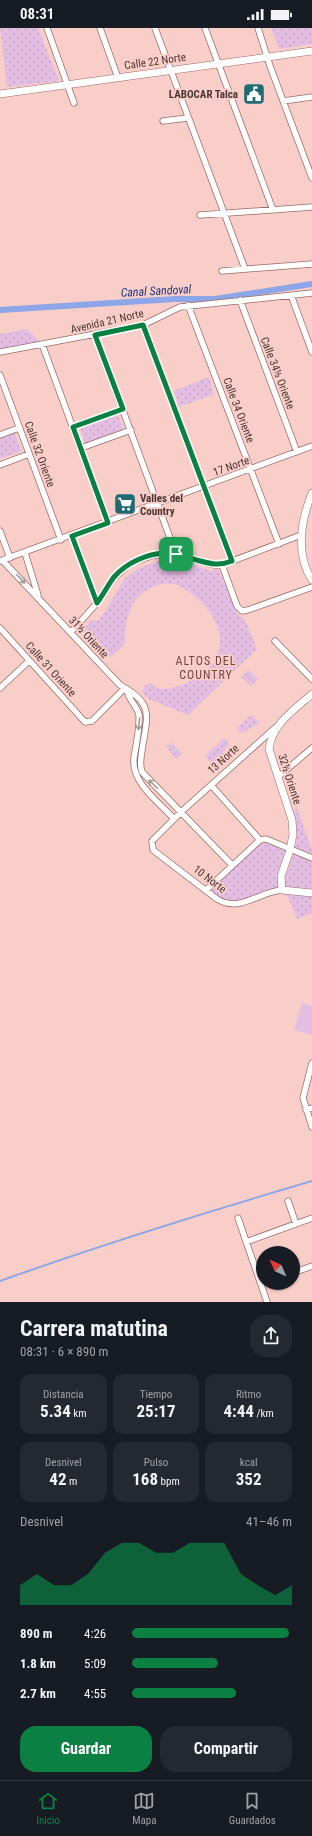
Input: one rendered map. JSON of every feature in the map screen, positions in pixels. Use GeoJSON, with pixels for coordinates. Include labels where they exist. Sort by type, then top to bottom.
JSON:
{"type":"FeatureCollection","features":[{"type":"Feature","properties":{"kind":"street"},"geometry":{"type":"LineString","coordinates":[[47,28],[74,103]]}},
{"type":"Feature","properties":{"kind":"street"},"geometry":{"type":"LineString","coordinates":[[100,28],[118,78]]}},
{"type":"Feature","properties":{"kind":"street"},"geometry":{"type":"LineString","coordinates":[[155,28],[245,269]]}},
{"type":"Feature","properties":{"kind":"street"},"geometry":{"type":"LineString","coordinates":[[205,28],[273,210]]}},
{"type":"Feature","properties":{"kind":"street"},"geometry":{"type":"LineString","coordinates":[[258,28],[283,101],[312,178]]}},
{"type":"Feature","properties":{"kind":"street","name":"Calle 22 Norte"},"geometry":{"type":"LineString","coordinates":[[0,94],[312,51]]}},
{"type":"Feature","properties":{"kind":"street"},"geometry":{"type":"LineString","coordinates":[[283,101],[312,97]]}},
{"type":"Feature","properties":{"kind":"street"},"geometry":{"type":"LineString","coordinates":[[163,121],[188,118]]}},
{"type":"Feature","properties":{"kind":"street"},"geometry":{"type":"LineString","coordinates":[[200,216],[312,207]]}},
{"type":"Feature","properties":{"kind":"street"},"geometry":{"type":"LineString","coordinates":[[222,271],[312,264]]}},
{"type":"Feature","properties":{"kind":"street","name":"Avenida 21 Norte"},"geometry":{"type":"LineString","coordinates":[[0,352],[143,325],[180,307],[188,305],[312,293]]}},
{"type":"Feature","properties":{"kind":"street"},"geometry":{"type":"LineString","coordinates":[[291,295],[312,352]]}},
{"type":"Feature","properties":{"kind":"street","name":"Calle 34½ Oriente"},"geometry":{"type":"LineString","coordinates":[[240,300],[297,452]]}},
{"type":"Feature","properties":{"kind":"street","name":"Calle 34 Oriente"},"geometry":{"type":"LineString","coordinates":[[188,305],[278,544]]}},
{"type":"Feature","properties":{"kind":"street"},"geometry":{"type":"LineString","coordinates":[[143,325],[232,561]]}},
{"type":"Feature","properties":{"kind":"street"},"geometry":{"type":"LineString","coordinates":[[95,335],[176,554]]}},
{"type":"Feature","properties":{"kind":"street"},"geometry":{"type":"LineString","coordinates":[[42,344],[108,523]]}},
{"type":"Feature","properties":{"kind":"street","name":"Calle 32 Oriente"},"geometry":{"type":"LineString","coordinates":[[0,375],[61,540]]}},
{"type":"Feature","properties":{"kind":"street"},"geometry":{"type":"LineString","coordinates":[[73,427],[123,409]]}},
{"type":"Feature","properties":{"kind":"street"},"geometry":{"type":"LineString","coordinates":[[0,435],[19,428]]}},
{"type":"Feature","properties":{"kind":"street"},"geometry":{"type":"LineString","coordinates":[[81,448],[131,430]]}},
{"type":"Feature","properties":{"kind":"street","name":"17 Norte"},"geometry":{"type":"LineString","coordinates":[[2,561],[108,523],[312,446]]}},
{"type":"Feature","properties":{"kind":"street"},"geometry":{"type":"LineString","coordinates":[[0,465],[29,454]]}},
{"type":"Feature","properties":{"kind":"street"},"geometry":{"type":"LineString","coordinates":[[312,493],[306,509],[301,535],[302,555],[309,569],[312,580]]}},
{"type":"Feature","properties":{"kind":"street"},"geometry":{"type":"LineString","coordinates":[[0,531],[10,558]]}},
{"type":"Feature","properties":{"kind":"street"},"geometry":{"type":"LineString","coordinates":[[71,632],[97,603],[114,578],[131,564],[156,554],[176,554],[215,565],[222,565],[301,535]]}},
{"type":"Feature","properties":{"kind":"street"},"geometry":{"type":"LineString","coordinates":[[72,536],[97,603]]}},
{"type":"Feature","properties":{"kind":"street","name":"31½ Oriente"},"geometry":{"type":"LineString","coordinates":[[25,553],[39,597]]}},
{"type":"Feature","properties":{"kind":"street","name":"31½ Oriente"},"geometry":{"type":"LineString","coordinates":[[2,561],[39,597],[120,685],[134,693],[142,701],[146,712],[141,769]]}},
{"type":"Feature","properties":{"kind":"street"},"geometry":{"type":"LineString","coordinates":[[222,565],[237,606],[241,610],[248,610],[312,587]]}},
{"type":"Feature","properties":{"kind":"street","name":"Calle 31 Oriente"},"geometry":{"type":"LineString","coordinates":[[0,628],[83,720],[87,722],[92,721],[126,688]]}},
{"type":"Feature","properties":{"kind":"street"},"geometry":{"type":"LineString","coordinates":[[275,641],[312,679]]}},
{"type":"Feature","properties":{"kind":"street"},"geometry":{"type":"LineString","coordinates":[[0,688],[29,661]]}},
{"type":"Feature","properties":{"kind":"street","name":"31½ Oriente"},"geometry":{"type":"LineString","coordinates":[[126,688],[127,695],[137,708],[139,715],[134,760],[135,771]]}},
{"type":"Feature","properties":{"kind":"street","name":"13 Norte"},"geometry":{"type":"LineString","coordinates":[[151,844],[181,812],[312,694]]}},
{"type":"Feature","properties":{"kind":"street","name":"32½ Oriente"},"geometry":{"type":"LineString","coordinates":[[279,724],[270,740],[269,749],[292,820],[293,834],[290,850],[281,876],[282,890]]}},
{"type":"Feature","properties":{"kind":"street"},"geometry":{"type":"LineString","coordinates":[[278,777],[312,748]]}},
{"type":"Feature","properties":{"kind":"street"},"geometry":{"type":"LineString","coordinates":[[174,819],[140,782],[135,771],[141,769],[145,776],[232,865]]}},
{"type":"Feature","properties":{"kind":"street"},"geometry":{"type":"LineString","coordinates":[[211,785],[260,840]]}},
{"type":"Feature","properties":{"kind":"street"},"geometry":{"type":"LineString","coordinates":[[206,890],[260,840],[266,839],[312,858]]}},
{"type":"Feature","properties":{"kind":"street","name":"10 Norte"},"geometry":{"type":"LineString","coordinates":[[151,844],[153,850],[223,903],[234,905],[268,892],[282,890],[312,893]]}},
{"type":"Feature","properties":{"kind":"street"},"geometry":{"type":"LineString","coordinates":[[312,1063],[303,1094],[309,1109],[312,1127]]}},
{"type":"Feature","properties":{"kind":"street"},"geometry":{"type":"LineString","coordinates":[[288,1201],[296,1224]]}},
{"type":"Feature","properties":{"kind":"street"},"geometry":{"type":"LineString","coordinates":[[238,1218],[256,1265]]}},
{"type":"Feature","properties":{"kind":"street"},"geometry":{"type":"LineString","coordinates":[[246,1242],[312,1218]]}},
{"type":"Feature","properties":{"kind":"street"},"geometry":{"type":"LineString","coordinates":[[300,1270],[312,1266]]}},
{"type":"Feature","properties":{"kind":"street"},"geometry":{"type":"LineString","coordinates":[[265,1290],[267,1302]]}},
{"type":"Feature","properties":{"kind":"shaded area"},"geometry":{"type":"Polygon","coordinates":[[[0,28],[38,28],[59,81],[7,87],[0,28]]]}},
{"type":"Feature","properties":{"kind":"shaded area"},"geometry":{"type":"Polygon","coordinates":[[[271,28],[312,28],[312,44],[279,49],[271,28]]]}},
{"type":"Feature","properties":{"kind":"shaded area"},"geometry":{"type":"Polygon","coordinates":[[[27,329],[40,342],[0,349],[0,334],[27,329]]]}},
{"type":"Feature","properties":{"kind":"shaded area"},"geometry":{"type":"Polygon","coordinates":[[[209,377],[214,394],[179,407],[174,391],[209,377]]]}},
{"type":"Feature","properties":{"kind":"shaded area"},"geometry":{"type":"Polygon","coordinates":[[[118,414],[124,430],[85,444],[80,428],[118,414]]]}},
{"type":"Feature","properties":{"kind":"shaded area"},"geometry":{"type":"Polygon","coordinates":[[[14,431],[21,451],[0,459],[0,437],[14,431]]]}},
{"type":"Feature","properties":{"kind":"shaded area"},"geometry":{"type":"Polygon","coordinates":[[[175,559],[211,571],[218,569],[237,613],[245,620],[257,649],[188,715],[149,699],[142,692],[145,686],[151,683],[157,688],[168,689],[194,680],[205,672],[214,662],[220,639],[218,627],[201,602],[192,594],[177,585],[169,584],[158,585],[144,592],[139,596],[130,609],[125,631],[124,644],[111,657],[105,654],[81,631],[93,619],[96,622],[105,612],[125,578],[137,569],[158,561],[175,559]]]}},
{"type":"Feature","properties":{"kind":"shaded area"},"geometry":{"type":"Polygon","coordinates":[[[248,670],[258,679],[251,686],[241,677],[248,670]]]}},
{"type":"Feature","properties":{"kind":"shaded area"},"geometry":{"type":"Polygon","coordinates":[[[251,715],[260,723],[241,733],[237,728],[251,715]]]}},
{"type":"Feature","properties":{"kind":"shaded area"},"geometry":{"type":"Polygon","coordinates":[[[224,738],[229,744],[214,765],[205,756],[224,738]]]}},
{"type":"Feature","properties":{"kind":"shaded area"},"geometry":{"type":"Polygon","coordinates":[[[171,743],[182,754],[176,759],[166,747],[171,743]]]}},
{"type":"Feature","properties":{"kind":"shaded area"},"geometry":{"type":"Polygon","coordinates":[[[296,805],[312,850],[312,913],[297,919],[287,895],[283,896],[284,881],[296,842],[296,805]]]}},
{"type":"Feature","properties":{"kind":"shaded area"},"geometry":{"type":"Polygon","coordinates":[[[267,841],[287,851],[280,889],[276,888],[234,902],[224,899],[209,889],[261,842],[267,841]]]}},
{"type":"Feature","properties":{"kind":"shaded area"},"geometry":{"type":"Polygon","coordinates":[[[302,1003],[312,1006],[312,1035],[294,1030],[302,1003]]]}},
{"type":"Feature","properties":{"kind":"waterway","name":"Canal Sandoval"},"geometry":{"type":"LineString","coordinates":[[0,310],[175,299],[215,299],[312,284]]}},
{"type":"Feature","properties":{"kind":"waterway"},"geometry":{"type":"LineString","coordinates":[[0,1281],[77,1254],[233,1204],[312,1181]]}},
{"type":"Feature","properties":{"kind":"place","name":"LABOCAR Talca"},"geometry":{"type":"Point","coordinates":[254,94]}},
{"type":"Feature","properties":{"kind":"place","name":"Valles del Country"},"geometry":{"type":"Point","coordinates":[125,504]}},
{"type":"Feature","properties":{"kind":"district","name":"ALTOS DEL COUNTRY"},"geometry":{"type":"Point","coordinates":[206,668]}},
{"type":"Feature","properties":{"kind":"route"},"geometry":{"type":"LineString","coordinates":[[143,325],[232,561],[222,565],[215,565],[176,554],[161,553],[142,559],[124,568],[114,578],[97,603],[72,536],[108,523],[73,427],[123,409],[95,335],[143,325]]}}]}
